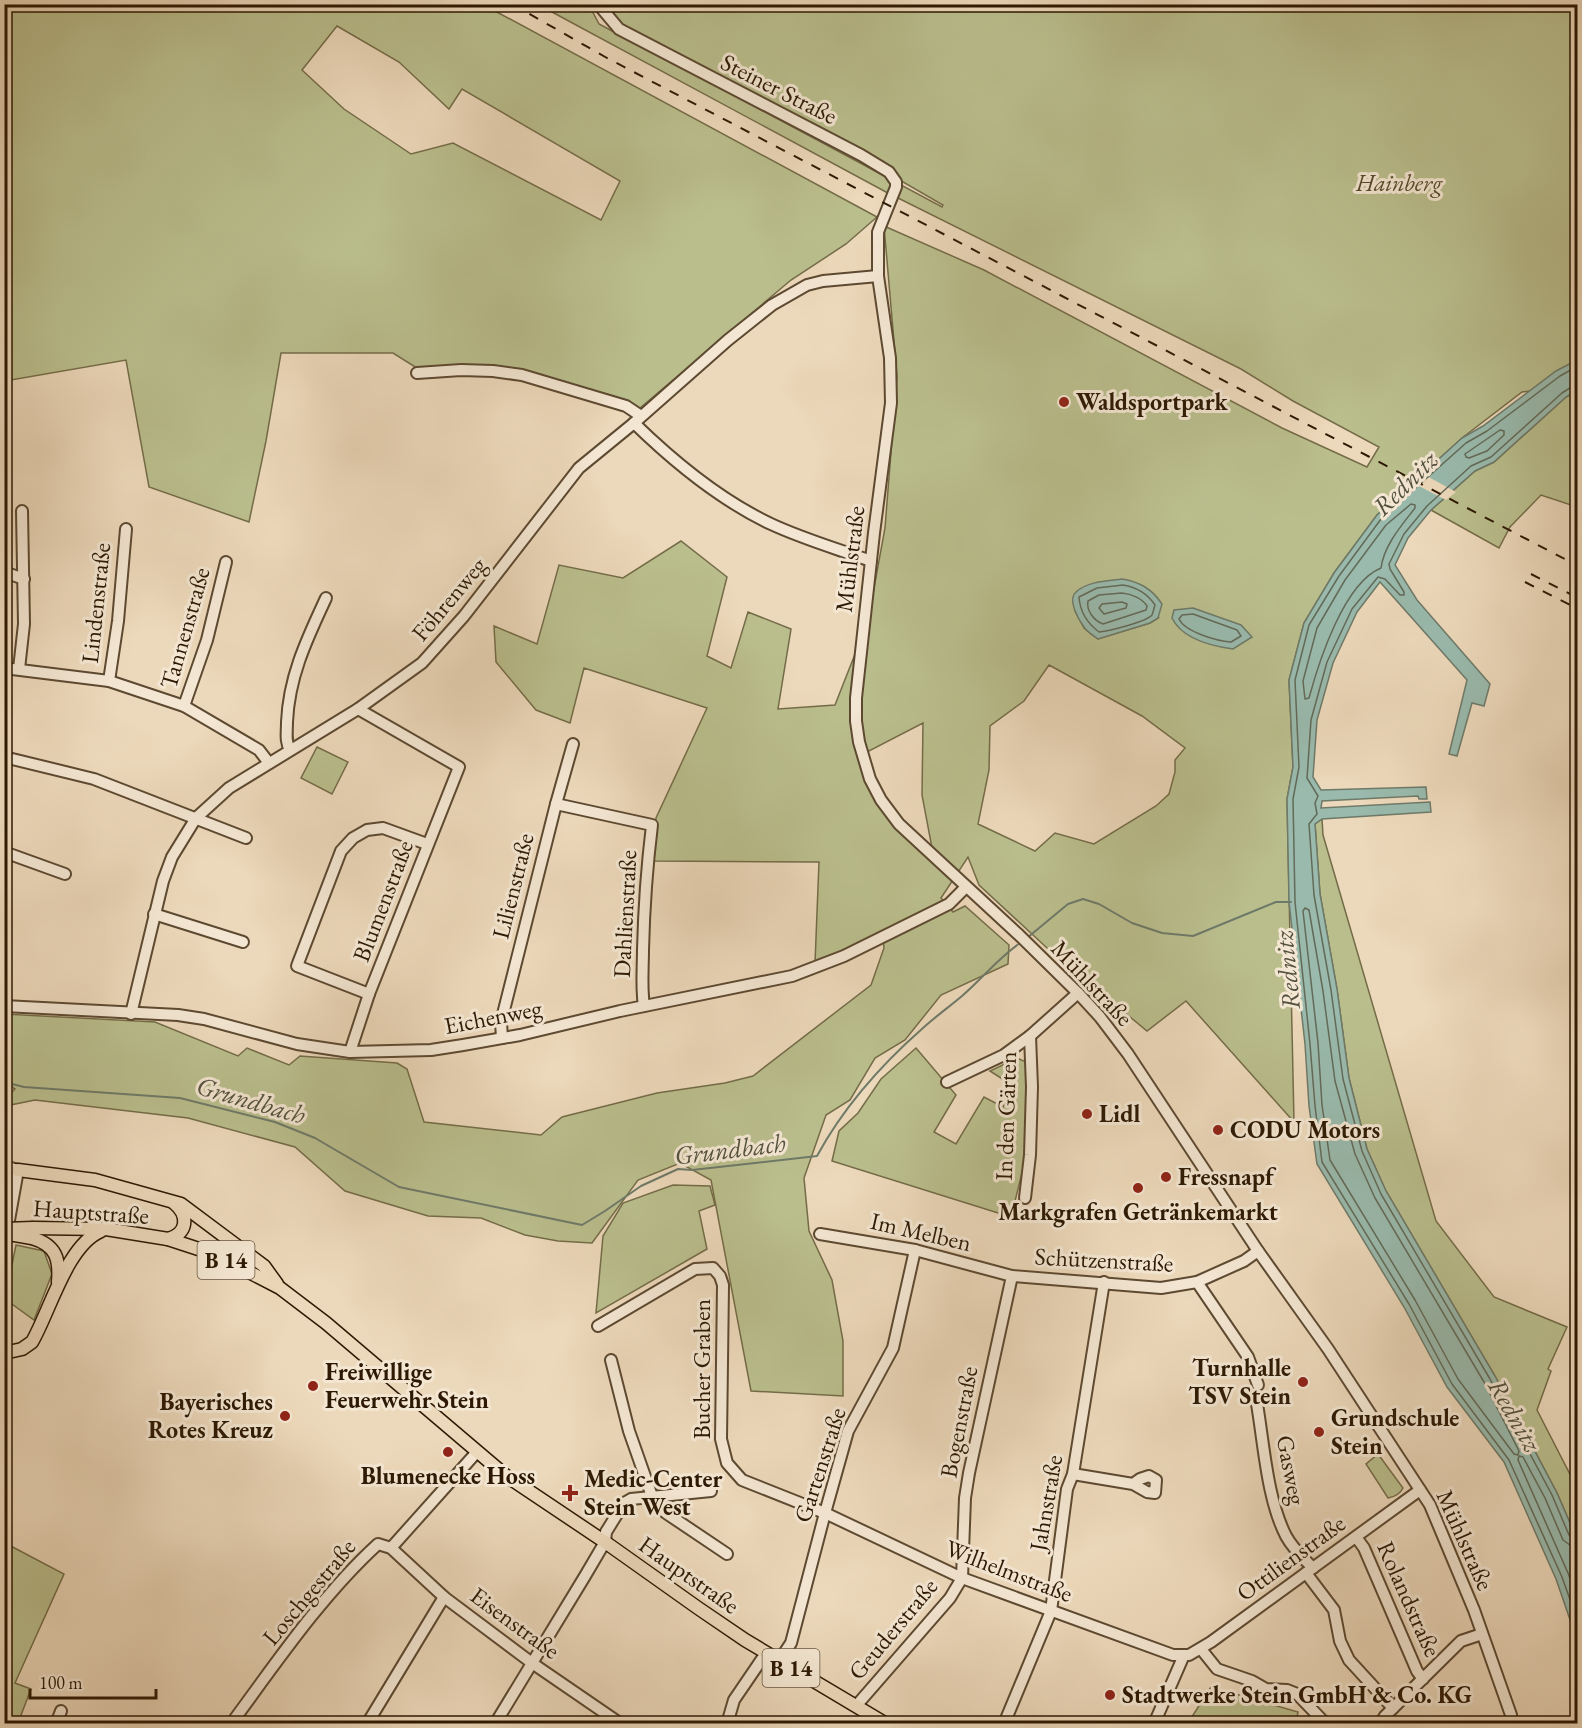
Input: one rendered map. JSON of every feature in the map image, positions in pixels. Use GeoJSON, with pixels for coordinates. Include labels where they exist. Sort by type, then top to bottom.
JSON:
{"type":"FeatureCollection","features":[{"type":"Feature","properties":{"kind":"main road"},"geometry":{"type":"LineString","coordinates":[[18,1170],[95,1180],[181,1204],[264,1266],[280,1288]]}},
{"type":"Feature","properties":{"kind":"main road"},"geometry":{"type":"LineString","coordinates":[[168,1239],[175,1238],[182,1232],[185,1221],[179,1207],[169,1199]]}},
{"type":"Feature","properties":{"kind":"main road","name":"Hauptstraße"},"geometry":{"type":"LineString","coordinates":[[4,1228],[32,1233],[106,1229],[168,1239],[214,1254],[280,1288],[326,1323],[505,1476],[766,1653],[886,1724]]}},
{"type":"Feature","properties":{"kind":"main road"},"geometry":{"type":"LineString","coordinates":[[4,1353],[22,1349],[32,1342],[76,1251],[92,1235],[106,1229]]}},
{"type":"Feature","properties":{"kind":"main road"},"geometry":{"type":"LineString","coordinates":[[4,1233],[32,1233],[52,1249],[59,1263],[57,1289]]}},
{"type":"Feature","properties":{"kind":"street","name":"Steiner Straße"},"geometry":{"type":"LineString","coordinates":[[597,4],[619,29],[861,155],[889,172],[896,182],[895,193],[878,232]]}},
{"type":"Feature","properties":{"kind":"street","name":"Mühlstraße"},"geometry":{"type":"LineString","coordinates":[[878,232],[879,276],[890,358],[891,403],[856,698],[859,742],[870,779],[881,800],[899,824],[1078,993],[1128,1054],[1258,1251],[1328,1348],[1430,1505],[1482,1634],[1511,1715],[1512,1724]]}},
{"type":"Feature","properties":{"kind":"street","name":"Föhrenweg"},"geometry":{"type":"LineString","coordinates":[[131,1014],[163,881],[172,857],[196,818],[220,795],[358,708],[422,663],[440,646],[579,468],[772,305],[807,285],[823,281],[879,276]]}},
{"type":"Feature","properties":{"kind":"street"},"geometry":{"type":"LineString","coordinates":[[417,373],[494,370],[522,375],[626,406],[663,451],[724,498],[771,524],[871,561]]}},
{"type":"Feature","properties":{"kind":"street"},"geometry":{"type":"LineString","coordinates":[[19,669],[24,624],[21,511]]}},
{"type":"Feature","properties":{"kind":"street","name":"Lindenstraße"},"geometry":{"type":"LineString","coordinates":[[109,681],[118,621],[126,529]]}},
{"type":"Feature","properties":{"kind":"street","name":"Tannenstraße"},"geometry":{"type":"LineString","coordinates":[[184,706],[207,640],[226,562]]}},
{"type":"Feature","properties":{"kind":"street"},"geometry":{"type":"LineString","coordinates":[[4,572],[24,579]]}},
{"type":"Feature","properties":{"kind":"street"},"geometry":{"type":"LineString","coordinates":[[290,750],[286,742],[291,684],[299,658],[326,598]]}},
{"type":"Feature","properties":{"kind":"street"},"geometry":{"type":"LineString","coordinates":[[4,668],[109,681],[184,706],[259,750],[268,763]]}},
{"type":"Feature","properties":{"kind":"street","name":"Blumenstraße"},"geometry":{"type":"LineString","coordinates":[[350,1052],[369,994],[459,766],[358,708]]}},
{"type":"Feature","properties":{"kind":"street","name":"Lilienstraße"},"geometry":{"type":"LineString","coordinates":[[502,1038],[501,1022],[573,744]]}},
{"type":"Feature","properties":{"kind":"street"},"geometry":{"type":"LineString","coordinates":[[4,757],[94,779],[246,838]]}},
{"type":"Feature","properties":{"kind":"street","name":"Dahlienstraße"},"geometry":{"type":"LineString","coordinates":[[556,804],[652,825],[643,930],[642,994],[644,1006]]}},
{"type":"Feature","properties":{"kind":"street"},"geometry":{"type":"LineString","coordinates":[[369,994],[297,966],[333,870],[346,845],[356,835],[368,830],[387,829],[427,844]]}},
{"type":"Feature","properties":{"kind":"street"},"geometry":{"type":"LineString","coordinates":[[4,852],[65,874]]}},
{"type":"Feature","properties":{"kind":"street","name":"Eichenweg"},"geometry":{"type":"LineString","coordinates":[[4,1006],[204,1019],[297,1044],[350,1052],[431,1050],[502,1038],[792,975],[815,968],[950,904],[966,886]]}},
{"type":"Feature","properties":{"kind":"street"},"geometry":{"type":"LineString","coordinates":[[154,914],[243,942]]}},
{"type":"Feature","properties":{"kind":"street"},"geometry":{"type":"LineString","coordinates":[[947,1082],[1004,1055],[1078,993]]}},
{"type":"Feature","properties":{"kind":"street","name":"In den Gärten"},"geometry":{"type":"LineString","coordinates":[[1025,1198],[1030,1155],[1029,1036]]}},
{"type":"Feature","properties":{"kind":"street"},"geometry":{"type":"LineString","coordinates":[[4,1166],[18,1170],[4,1248]]}},
{"type":"Feature","properties":{"kind":"street","name":"Im Melben"},"geometry":{"type":"LineString","coordinates":[[820,1234],[915,1250],[1012,1276]]}},
{"type":"Feature","properties":{"kind":"street","name":"Gartenstraße"},"geometry":{"type":"LineString","coordinates":[[779,1661],[791,1643],[849,1431],[893,1348],[915,1250]]}},
{"type":"Feature","properties":{"kind":"street","name":"Schützenstraße"},"geometry":{"type":"LineString","coordinates":[[1012,1276],[1161,1288],[1197,1282],[1244,1261],[1258,1251]]}},
{"type":"Feature","properties":{"kind":"street","name":"Bucher Graben"},"geometry":{"type":"LineString","coordinates":[[598,1326],[695,1269],[708,1267],[717,1271],[723,1286],[721,1439],[727,1464],[742,1480],[825,1513]]}},
{"type":"Feature","properties":{"kind":"street","name":"Bogenstraße"},"geometry":{"type":"LineString","coordinates":[[962,1578],[965,1498],[969,1473],[1012,1276]]}},
{"type":"Feature","properties":{"kind":"street","name":"Jahnstraße"},"geometry":{"type":"LineString","coordinates":[[1004,1724],[1051,1611],[1067,1489],[1073,1474],[1104,1282]]}},
{"type":"Feature","properties":{"kind":"street"},"geometry":{"type":"LineString","coordinates":[[1197,1282],[1248,1357],[1258,1385]]}},
{"type":"Feature","properties":{"kind":"street"},"geometry":{"type":"LineString","coordinates":[[611,1360],[629,1431],[656,1505],[727,1554]]}},
{"type":"Feature","properties":{"kind":"street","name":"Gasweg"},"geometry":{"type":"LineString","coordinates":[[1257,1404],[1273,1497],[1281,1524],[1293,1547],[1334,1610],[1340,1641],[1349,1660],[1393,1708]]}},
{"type":"Feature","properties":{"kind":"street","name":"Loschgestraße"},"geometry":{"type":"LineString","coordinates":[[231,1724],[287,1648],[356,1564],[378,1544],[391,1548],[476,1453]]}},
{"type":"Feature","properties":{"kind":"street"},"geometry":{"type":"LineString","coordinates":[[1073,1474],[1133,1484]]}},
{"type":"Feature","properties":{"kind":"street","name":"Ottilienstraße"},"geometry":{"type":"LineString","coordinates":[[1184,1655],[1200,1649],[1420,1490]]}},
{"type":"Feature","properties":{"kind":"street"},"geometry":{"type":"LineString","coordinates":[[495,1724],[605,1542],[606,1532],[624,1503],[631,1499],[711,1491]]}},
{"type":"Feature","properties":{"kind":"street","name":"Wilhelmstraße"},"geometry":{"type":"LineString","coordinates":[[825,1513],[962,1578],[1173,1655],[1184,1655]]}},
{"type":"Feature","properties":{"kind":"street","name":"Rolandstraße"},"geometry":{"type":"LineString","coordinates":[[1356,1537],[1364,1548],[1417,1671],[1424,1679]]}},
{"type":"Feature","properties":{"kind":"street","name":"Eisenstraße"},"geometry":{"type":"LineString","coordinates":[[391,1548],[444,1597],[532,1663],[621,1724]]}},
{"type":"Feature","properties":{"kind":"street","name":"Geuderstraße"},"geometry":{"type":"LineString","coordinates":[[856,1706],[950,1598],[962,1578]]}},
{"type":"Feature","properties":{"kind":"street"},"geometry":{"type":"LineString","coordinates":[[367,1724],[444,1597]]}},
{"type":"Feature","properties":{"kind":"street"},"geometry":{"type":"LineString","coordinates":[[1380,1724],[1393,1708],[1461,1641],[1482,1634]]}},
{"type":"Feature","properties":{"kind":"street"},"geometry":{"type":"LineString","coordinates":[[1200,1649],[1217,1669],[1252,1681],[1266,1689],[1287,1690],[1297,1694],[1326,1724]]}},
{"type":"Feature","properties":{"kind":"street"},"geometry":{"type":"LineString","coordinates":[[727,1724],[734,1700],[766,1653]]}},
{"type":"Feature","properties":{"kind":"street"},"geometry":{"type":"LineString","coordinates":[[1154,1724],[1184,1655]]}},
{"type":"Feature","properties":{"kind":"street"},"geometry":{"type":"LineString","coordinates":[[56,1724],[61,1711]]}},
{"type":"Feature","properties":{"kind":"green space"},"geometry":{"type":"Polygon","coordinates":[[[5,5],[484,5],[877,217],[846,244],[791,280],[640,408],[548,378],[420,370],[393,353],[281,353],[249,522],[149,487],[126,360],[11,380],[5,371],[5,5]],[[337,26],[302,70],[344,109],[411,154],[453,143],[601,220],[620,181],[462,89],[449,109],[399,62],[337,26]]]}},
{"type":"Feature","properties":{"kind":"green space","name":"Hainberg"},"geometry":{"type":"Polygon","coordinates":[[[539,5],[589,5],[599,24],[614,32],[600,12],[598,5],[1577,5],[1577,374],[1547,389],[1522,392],[1462,438],[1377,515],[1334,573],[1304,623],[1289,680],[1293,767],[1287,799],[1294,1122],[1186,1001],[1147,1031],[1047,948],[979,885],[968,857],[941,898],[953,912],[965,906],[1009,945],[1008,964],[941,995],[905,1040],[875,1058],[850,1100],[826,1115],[804,1178],[809,1231],[832,1280],[843,1341],[843,1396],[751,1391],[711,1180],[680,1163],[638,1180],[592,1243],[558,1241],[525,1235],[481,1218],[428,1216],[345,1191],[295,1147],[188,1118],[35,1100],[10,1105],[8,1096],[15,1089],[5,1083],[4,1014],[155,1022],[238,1056],[247,1048],[289,1065],[300,1056],[397,1063],[407,1069],[424,1122],[541,1135],[562,1117],[657,1093],[725,1083],[753,1076],[871,985],[884,948],[882,933],[815,963],[819,862],[652,861],[656,818],[707,708],[584,668],[570,723],[536,710],[496,662],[494,626],[537,644],[559,565],[623,578],[681,541],[727,577],[707,656],[731,668],[748,612],[791,629],[778,709],[835,705],[868,621],[885,528],[897,376],[884,226],[984,270],[1282,428],[1367,467],[1379,447],[1293,401],[1241,369],[886,192],[539,5]],[[672,62],[942,207],[943,205],[853,153],[672,62]],[[1075,611],[1084,628],[1098,639],[1150,623],[1158,618],[1075,611]],[[1049,665],[1024,701],[990,726],[989,770],[978,824],[1035,851],[1055,833],[1094,844],[1156,806],[1169,794],[1175,772],[1175,760],[1185,748],[1142,716],[1049,665]],[[923,723],[861,755],[899,822],[932,848],[922,795],[923,723]]]}},
{"type":"Feature","properties":{"kind":"green space"},"geometry":{"type":"Polygon","coordinates":[[[1577,390],[1577,507],[1541,495],[1510,527],[1499,548],[1431,510],[1475,471],[1494,462],[1566,397],[1577,390]]]}},
{"type":"Feature","properties":{"kind":"green space"},"geometry":{"type":"Polygon","coordinates":[[[317,747],[348,762],[332,794],[301,778],[317,747]]]}},
{"type":"Feature","properties":{"kind":"green space"},"geometry":{"type":"Polygon","coordinates":[[[1322,819],[1323,835],[1436,1221],[1494,1297],[1567,1327],[1548,1369],[1551,1371],[1537,1410],[1577,1488],[1577,1539],[1557,1493],[1495,1376],[1386,1191],[1367,1149],[1349,1078],[1337,989],[1320,894],[1315,824],[1322,819]]]}},
{"type":"Feature","properties":{"kind":"green space"},"geometry":{"type":"Polygon","coordinates":[[[916,1048],[956,1095],[934,1132],[956,1144],[984,1097],[1003,1107],[1015,1087],[990,1071],[1017,1058],[1026,1062],[1025,1161],[1011,1217],[832,1161],[839,1131],[858,1113],[881,1079],[916,1048]]]}},
{"type":"Feature","properties":{"kind":"green space"},"geometry":{"type":"Polygon","coordinates":[[[673,1185],[710,1186],[715,1205],[699,1211],[707,1249],[596,1313],[603,1236],[623,1203],[673,1185]]]}},
{"type":"Feature","properties":{"kind":"green space"},"geometry":{"type":"Polygon","coordinates":[[[16,1245],[44,1251],[52,1274],[34,1320],[5,1299],[16,1245]]]}},
{"type":"Feature","properties":{"kind":"green space"},"geometry":{"type":"Polygon","coordinates":[[[1378,1454],[1403,1488],[1399,1494],[1392,1497],[1388,1498],[1366,1464],[1378,1454]]]}},
{"type":"Feature","properties":{"kind":"green space"},"geometry":{"type":"Polygon","coordinates":[[[5,1543],[64,1574],[15,1683],[31,1689],[18,1723],[5,1723],[5,1543]]]}},
{"type":"Feature","properties":{"kind":"green space"},"geometry":{"type":"Polygon","coordinates":[[[1211,1687],[1298,1712],[1296,1723],[1188,1723],[1211,1687]]]}},
{"type":"Feature","properties":{"kind":"water","name":"Rednitz"},"geometry":{"type":"Polygon","coordinates":[[[1577,360],[1577,390],[1566,397],[1494,462],[1475,471],[1431,510],[1408,538],[1395,565],[1417,600],[1490,684],[1484,706],[1472,703],[1457,756],[1449,754],[1467,680],[1380,582],[1357,612],[1333,663],[1317,720],[1313,777],[1321,790],[1426,787],[1427,799],[1419,799],[1418,796],[1322,801],[1321,808],[1430,802],[1431,812],[1322,819],[1315,824],[1320,894],[1337,989],[1349,1078],[1367,1149],[1386,1191],[1495,1376],[1557,1493],[1577,1539],[1577,1640],[1556,1579],[1504,1462],[1447,1387],[1404,1307],[1317,1164],[1289,902],[1287,799],[1293,767],[1289,680],[1304,623],[1334,573],[1377,515],[1462,438],[1483,426],[1556,371],[1577,360]]]}},
{"type":"Feature","properties":{"kind":"water"},"geometry":{"type":"Polygon","coordinates":[[[1122,579],[1140,584],[1154,594],[1162,604],[1158,618],[1150,623],[1098,639],[1087,631],[1079,619],[1074,609],[1074,595],[1081,588],[1092,584],[1122,579]]]}},
{"type":"Feature","properties":{"kind":"water"},"geometry":{"type":"Polygon","coordinates":[[[1193,608],[1241,625],[1252,637],[1233,649],[1198,640],[1183,631],[1172,618],[1174,610],[1193,608]]]}},
{"type":"Feature","properties":{"kind":"pier"},"geometry":{"type":"Polygon","coordinates":[[[1421,473],[1456,492],[1446,500],[1411,482],[1421,473]]]}},
{"type":"Feature","properties":{"kind":"waterway","name":"Grundbach"},"geometry":{"type":"LineString","coordinates":[[1027,938],[1068,904],[1083,899],[1099,904],[1132,923],[1162,933],[1193,936],[1276,902],[1291,902]]}},
{"type":"Feature","properties":{"kind":"waterway","name":"Grundbach"},"geometry":{"type":"LineString","coordinates":[[4,1082],[24,1087],[180,1098],[275,1122],[315,1138],[399,1187],[582,1225],[641,1186],[678,1169],[692,1170],[817,1156],[851,1104],[893,1056],[1020,943]]}},
{"type":"Feature","properties":{"kind":"railway"},"geometry":{"type":"LineString","coordinates":[[512,4],[607,58],[1578,566]]}},
{"type":"Feature","properties":{"kind":"railway"},"geometry":{"type":"LineString","coordinates":[[1531,574],[1578,598]]}},
{"type":"Feature","properties":{"kind":"railway"},"geometry":{"type":"LineString","coordinates":[[1525,582],[1578,609]]}},
{"type":"Feature","properties":{"kind":"railway"},"geometry":{"type":"LineString","coordinates":[[1571,617],[1578,621]]}},
{"type":"Feature","properties":{"kind":"place","name":"Waldsportpark"},"geometry":{"type":"Point","coordinates":[1064,402]}},
{"type":"Feature","properties":{"kind":"place","name":"Lidl"},"geometry":{"type":"Point","coordinates":[1087,1114]}},
{"type":"Feature","properties":{"kind":"place","name":"CODU Motors"},"geometry":{"type":"Point","coordinates":[1218,1130]}},
{"type":"Feature","properties":{"kind":"place","name":"Fressnapf"},"geometry":{"type":"Point","coordinates":[1166,1177]}},
{"type":"Feature","properties":{"kind":"place","name":"Markgrafen Getränkemarkt"},"geometry":{"type":"Point","coordinates":[1138,1188]}},
{"type":"Feature","properties":{"kind":"place","name":"Turnhalle TSV Stein"},"geometry":{"type":"Point","coordinates":[1303,1382]}},
{"type":"Feature","properties":{"kind":"place","name":"Freiwillige Feuerwehr Stein"},"geometry":{"type":"Point","coordinates":[313,1386]}},
{"type":"Feature","properties":{"kind":"place","name":"Bayerisches Rotes Kreuz"},"geometry":{"type":"Point","coordinates":[285,1416]}},
{"type":"Feature","properties":{"kind":"place","name":"Grundschule Stein"},"geometry":{"type":"Point","coordinates":[1319,1432]}},
{"type":"Feature","properties":{"kind":"place","name":"Blumenecke Hoss"},"geometry":{"type":"Point","coordinates":[448,1452]}},
{"type":"Feature","properties":{"kind":"place","name":"Medic-Center Stein West"},"geometry":{"type":"Point","coordinates":[570,1493]}},
{"type":"Feature","properties":{"kind":"place","name":"Stadtwerke Stein GmbH & Co. KG"},"geometry":{"type":"Point","coordinates":[1110,1695]}}]}
